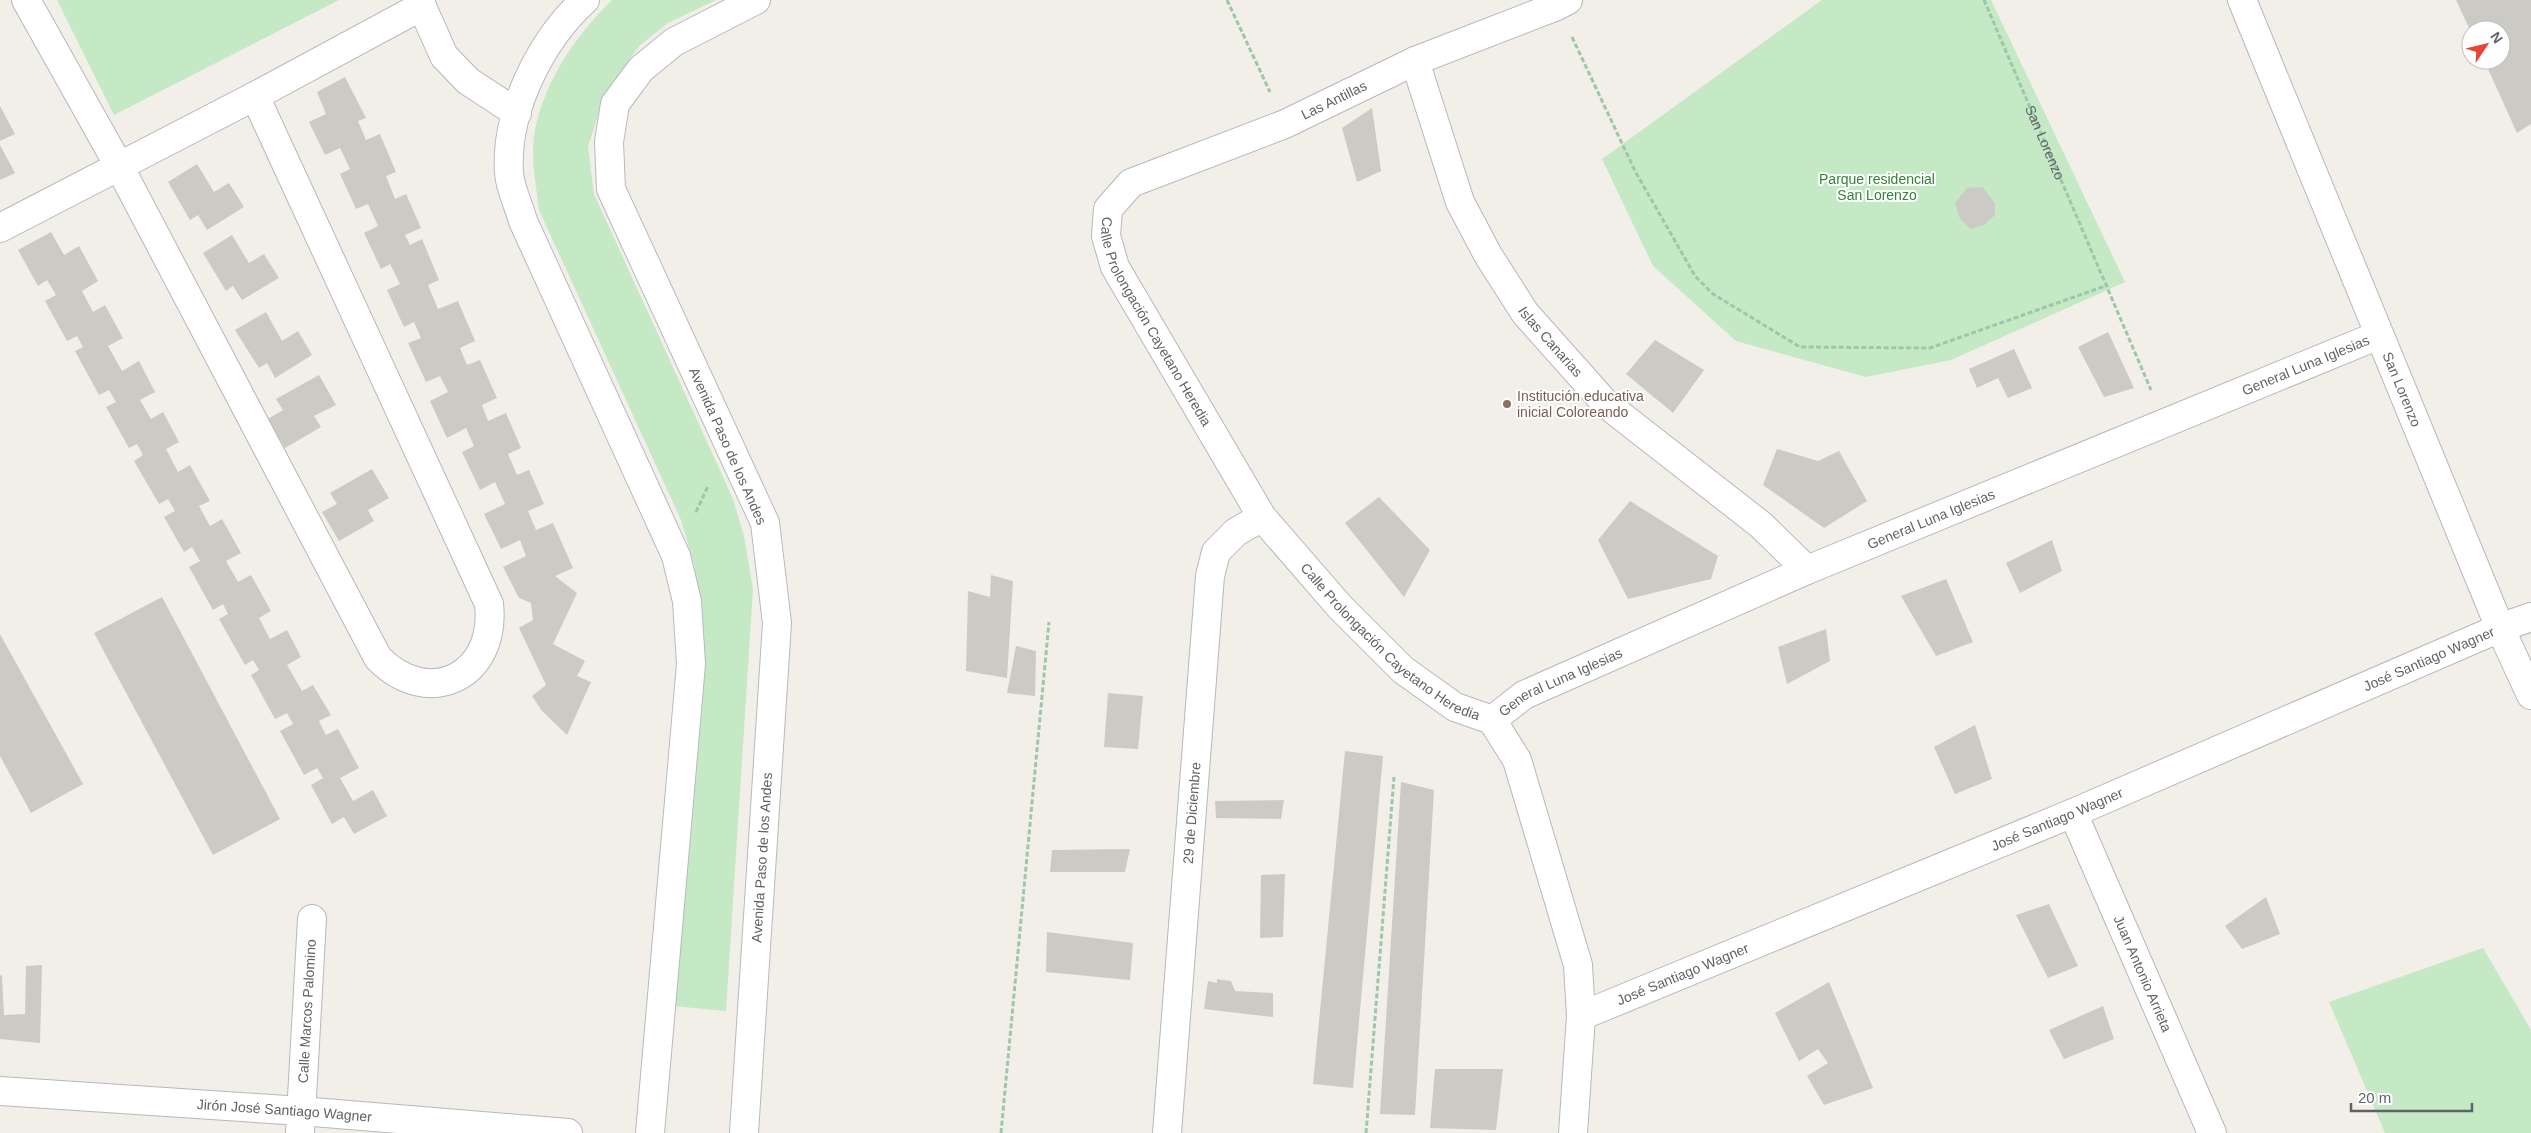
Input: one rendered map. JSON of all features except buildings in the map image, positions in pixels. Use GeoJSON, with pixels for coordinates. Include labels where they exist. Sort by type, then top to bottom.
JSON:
{"type":"FeatureCollection","features":[{"type":"Feature","properties":{"kind":"street"},"geometry":{"type":"LineString","coordinates":[[26,0],[119,166],[378,658],[390,670],[404,679],[420,683],[436,683],[452,679],[468,669],[480,656],[488,640],[491,622],[489,604],[256,96]]}},
{"type":"Feature","properties":{"kind":"street"},"geometry":{"type":"LineString","coordinates":[[584,0],[549,42],[527,80],[513,127],[509,174],[523,221],[676,556],[687,601],[691,664],[650,1133]]}},
{"type":"Feature","properties":{"kind":"street","name":"Avenida Paso de los Andes"},"geometry":{"type":"LineString","coordinates":[[744,1133],[777,623],[765,523],[611,189],[609,142],[616,104],[641,69],[674,42],[756,0]]}},
{"type":"Feature","properties":{"kind":"street","name":"San Lorenzo"},"geometry":{"type":"LineString","coordinates":[[2242,0],[2500,628],[2531,695]]}},
{"type":"Feature","properties":{"kind":"street"},"geometry":{"type":"LineString","coordinates":[[0,228],[256,96],[421,3],[444,56],[468,81],[517,113]]}},
{"type":"Feature","properties":{"kind":"street","name":"Las Antillas"},"geometry":{"type":"LineString","coordinates":[[1108,209],[1131,183],[1284,124],[1415,61],[1562,3]]}},
{"type":"Feature","properties":{"kind":"street","name":"Islas Canarias"},"geometry":{"type":"LineString","coordinates":[[1415,61],[1460,202],[1488,255],[1525,313],[1606,404],[1760,525],[1807,570]]}},
{"type":"Feature","properties":{"kind":"street","name":"Calle Prolongación Cayetano Heredia"},"geometry":{"type":"LineString","coordinates":[[1108,209],[1106,236],[1115,267],[1262,517],[1340,607],[1403,670],[1455,706],[1492,720],[1517,760],[1578,965],[1581,1016],[1573,1133]]}},
{"type":"Feature","properties":{"kind":"street","name":"General Luna Iglesias"},"geometry":{"type":"LineString","coordinates":[[1492,720],[1524,695],[1807,570],[2379,335]]}},
{"type":"Feature","properties":{"kind":"street","name":"29 de Diciembre"},"geometry":{"type":"LineString","coordinates":[[1167,1133],[1210,576],[1216,552],[1236,532],[1262,517]]}},
{"type":"Feature","properties":{"kind":"street","name":"José Santiago Wagner"},"geometry":{"type":"LineString","coordinates":[[1581,1016],[2074,813],[2500,628],[2531,617]]}},
{"type":"Feature","properties":{"kind":"street","name":"Juan Antonio Arrieta"},"geometry":{"type":"LineString","coordinates":[[2074,813],[2212,1133]]}},
{"type":"Feature","properties":{"kind":"street","name":"Calle Marcos Palomino"},"geometry":{"type":"LineString","coordinates":[[300,1122],[312,919]]}},
{"type":"Feature","properties":{"kind":"street","name":"Jirón José Santiago Wagner"},"geometry":{"type":"LineString","coordinates":[[0,1091],[300,1122],[568,1133]]}},
{"type":"Feature","properties":{"kind":"path"},"geometry":{"type":"LineString","coordinates":[[1227,0],[1284,124]]}},
{"type":"Feature","properties":{"kind":"path","name":"San Lorenzo"},"geometry":{"type":"LineString","coordinates":[[1984,0],[2108,285],[2165,424]]}},
{"type":"Feature","properties":{"kind":"path"},"geometry":{"type":"LineString","coordinates":[[1562,3],[1635,171],[1695,276],[1713,294],[1800,347],[1930,348],[2108,285]]}},
{"type":"Feature","properties":{"kind":"path"},"geometry":{"type":"LineString","coordinates":[[676,556],[727,442]]}},
{"type":"Feature","properties":{"kind":"path"},"geometry":{"type":"LineString","coordinates":[[1002,1133],[1049,622]]}},
{"type":"Feature","properties":{"kind":"path"},"geometry":{"type":"LineString","coordinates":[[1366,1133],[1394,777]]}},
{"type":"Feature","properties":{"kind":"green space"},"geometry":{"type":"Polygon","coordinates":[[[57,0],[339,0],[114,115],[57,0]]]}},
{"type":"Feature","properties":{"kind":"green space"},"geometry":{"type":"Polygon","coordinates":[[[612,0],[716,0],[668,23],[640,45],[619,74],[601,106],[588,147],[594,194],[733,499],[744,536],[753,589],[726,1011],[673,1006],[703,665],[703,614],[694,564],[681,520],[539,210],[535,180],[533,160],[535,130],[546,94],[554,76],[574,43],[612,0]]]}},
{"type":"Feature","properties":{"kind":"green space","name":"Parque residencial San Lorenzo"},"geometry":{"type":"Polygon","coordinates":[[[1822,0],[1991,0],[2125,282],[1951,360],[1866,377],[1736,341],[1653,266],[1602,159],[1822,0]]]}},
{"type":"Feature","properties":{"kind":"green space"},"geometry":{"type":"Polygon","coordinates":[[[2483,948],[2531,1030],[2531,1133],[2385,1133],[2329,1002],[2483,948]]]}},
{"type":"Feature","properties":{"kind":"place","name":"Institución educativa inicial Coloreando"},"geometry":{"type":"Point","coordinates":[1507,404]}}]}
